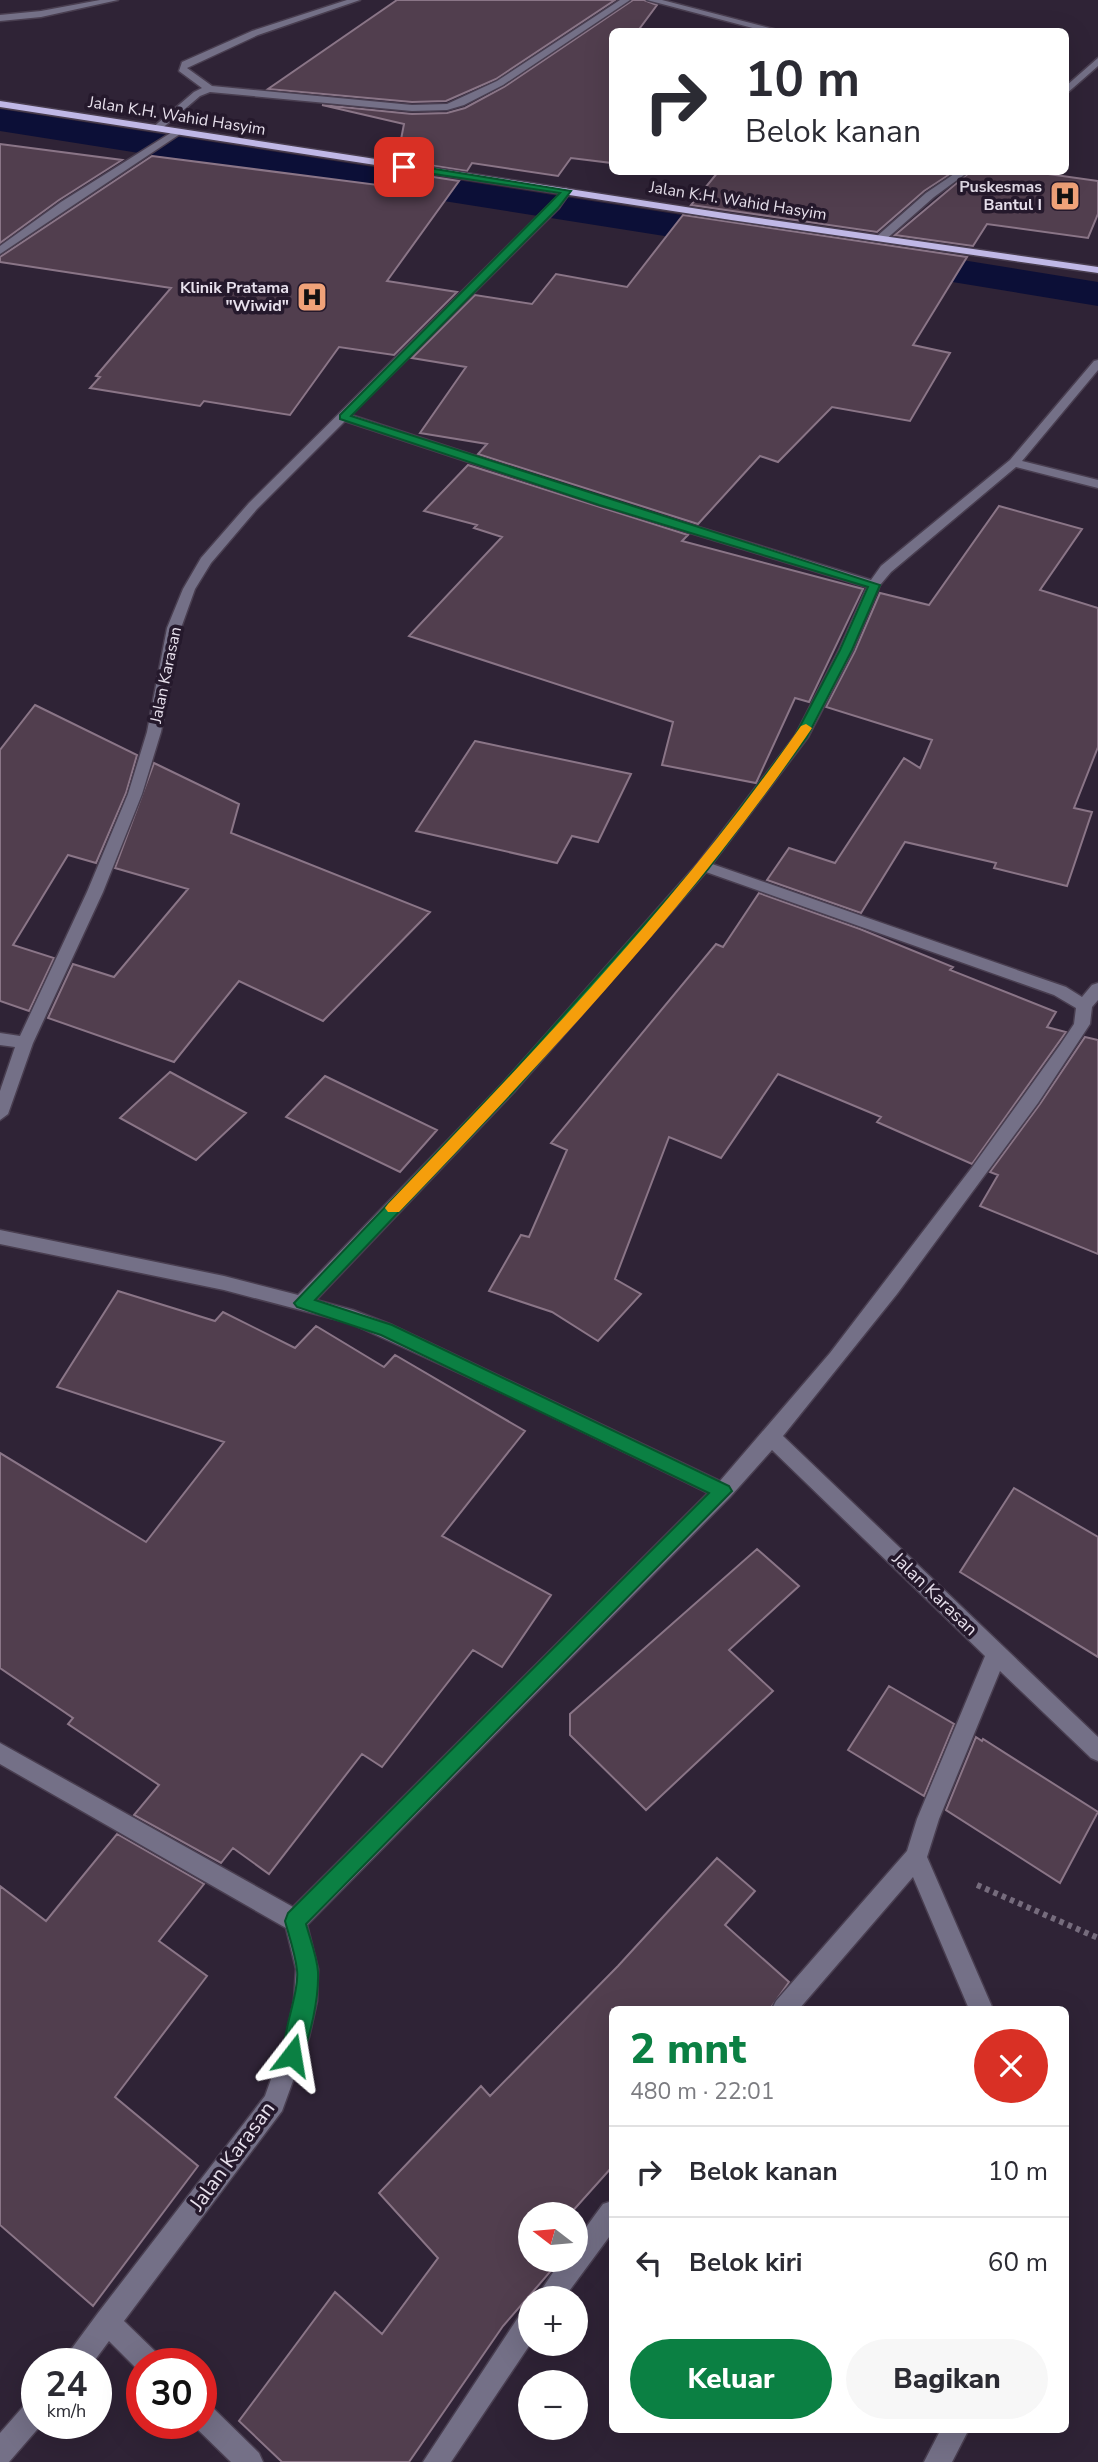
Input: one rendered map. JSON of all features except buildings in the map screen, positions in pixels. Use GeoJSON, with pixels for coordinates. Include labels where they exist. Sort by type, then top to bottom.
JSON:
{"type":"FeatureCollection","features":[{"type":"Feature","properties":{"kind":"main road","name":"Jalan K.H. Wahid Hasyim"},"geometry":{"type":"LineString","coordinates":[[0,104],[1098,270]]}},
{"type":"Feature","properties":{"kind":"street"},"geometry":{"type":"LineString","coordinates":[[0,18],[78,8],[114,0]]}},
{"type":"Feature","properties":{"kind":"street"},"geometry":{"type":"LineString","coordinates":[[209,89],[182,69],[185,64],[255,33],[356,0]]}},
{"type":"Feature","properties":{"kind":"street"},"geometry":{"type":"LineString","coordinates":[[156,129],[197,94],[209,89],[412,108],[447,107],[461,103],[499,83],[626,0]]}},
{"type":"Feature","properties":{"kind":"street"},"geometry":{"type":"LineString","coordinates":[[651,0],[765,28]]}},
{"type":"Feature","properties":{"kind":"street"},"geometry":{"type":"LineString","coordinates":[[1069,88],[1098,61]]}},
{"type":"Feature","properties":{"kind":"street"},"geometry":{"type":"LineString","coordinates":[[0,251],[65,204],[177,132]]}},
{"type":"Feature","properties":{"kind":"street"},"geometry":{"type":"LineString","coordinates":[[880,239],[930,195],[959,175]]}},
{"type":"Feature","properties":{"kind":"street","name":"Jalan Karasan"},"geometry":{"type":"LineString","coordinates":[[0,1114],[25,1043],[116,844],[144,770],[174,628],[189,589],[206,561],[253,506],[555,206],[566,191]]}},
{"type":"Feature","properties":{"kind":"street"},"geometry":{"type":"LineString","coordinates":[[302,1303],[508,1088],[704,866],[801,737],[846,650],[874,585],[886,569],[1014,463],[1098,363]]}},
{"type":"Feature","properties":{"kind":"street"},"geometry":{"type":"LineString","coordinates":[[344,417],[603,502],[874,585]]}},
{"type":"Feature","properties":{"kind":"street"},"geometry":{"type":"LineString","coordinates":[[1014,463],[1098,484]]}},
{"type":"Feature","properties":{"kind":"street"},"geometry":{"type":"LineString","coordinates":[[704,866],[1060,991],[1083,1006]]}},
{"type":"Feature","properties":{"kind":"street"},"geometry":{"type":"LineString","coordinates":[[0,1753],[295,1921],[723,1491],[772,1438],[886,1295],[975,1176],[1082,1024],[1083,1006],[1098,989]]}},
{"type":"Feature","properties":{"kind":"street"},"geometry":{"type":"LineString","coordinates":[[0,1039],[25,1043]]}},
{"type":"Feature","properties":{"kind":"street"},"geometry":{"type":"LineString","coordinates":[[0,1237],[224,1283],[302,1303],[386,1330],[723,1491]]}},
{"type":"Feature","properties":{"kind":"street","name":"Jalan Karasan"},"geometry":{"type":"LineString","coordinates":[[772,1438],[1098,1751]]}},
{"type":"Feature","properties":{"kind":"street"},"geometry":{"type":"LineString","coordinates":[[787,2006],[916,1857],[928,1819],[997,1653]]}},
{"type":"Feature","properties":{"kind":"street"},"geometry":{"type":"LineString","coordinates":[[916,1857],[980,2006]]}},
{"type":"Feature","properties":{"kind":"street","name":"Jalan Karasan"},"geometry":{"type":"LineString","coordinates":[[88,2348],[274,2103],[295,2044],[303,2012],[308,1971],[295,1921]]}},
{"type":"Feature","properties":{"kind":"street"},"geometry":{"type":"LineString","coordinates":[[557,2286],[609,2217]]}},
{"type":"Feature","properties":{"kind":"street"},"geometry":{"type":"LineString","coordinates":[[107,2322],[134,2348]]}},
{"type":"Feature","properties":{"kind":"street"},"geometry":{"type":"LineString","coordinates":[[436,2462],[518,2340]]}},
{"type":"Feature","properties":{"kind":"street"},"geometry":{"type":"LineString","coordinates":[[0,2453],[21,2429]]}},
{"type":"Feature","properties":{"kind":"street"},"geometry":{"type":"LineString","coordinates":[[217,2430],[250,2462]]}},
{"type":"Feature","properties":{"kind":"street"},"geometry":{"type":"LineString","coordinates":[[937,2462],[954,2433]]}},
{"type":"Feature","properties":{"kind":"path"},"geometry":{"type":"LineString","coordinates":[[916,1857],[1098,1938]]}},
{"type":"Feature","properties":{"kind":"waterway"},"geometry":{"type":"LineString","coordinates":[[0,120],[766,240]]}},
{"type":"Feature","properties":{"kind":"waterway"},"geometry":{"type":"LineString","coordinates":[[869,257],[1098,294]]}},
{"type":"Feature","properties":{"kind":"slow traffic"},"geometry":{"type":"LineString","coordinates":[[393,1208],[508,1088],[704,866],[769,782],[806,728]]}},
{"type":"Feature","properties":{"kind":"place","name":"Puskesmas Bantul I"},"geometry":{"type":"Point","coordinates":[1065,196]}},
{"type":"Feature","properties":{"kind":"place","name":"Klinik Pratama \"Wiwid\""},"geometry":{"type":"Point","coordinates":[312,297]}},
{"type":"Feature","properties":{"kind":"route"},"geometry":{"type":"LineString","coordinates":[[292,2055],[303,2012],[308,1971],[295,1921],[723,1491],[386,1330],[353,1317],[302,1303],[508,1088],[704,866],[801,737],[846,650],[874,585],[603,502],[344,417],[555,206],[566,191],[404,167]]}}]}
